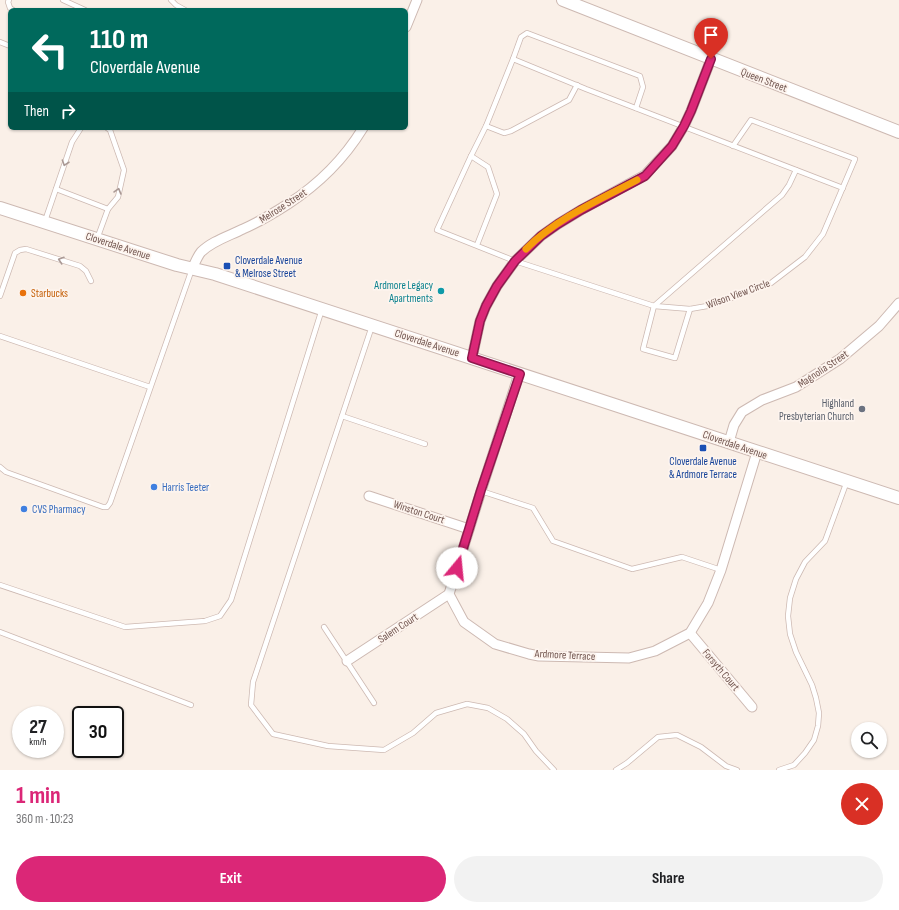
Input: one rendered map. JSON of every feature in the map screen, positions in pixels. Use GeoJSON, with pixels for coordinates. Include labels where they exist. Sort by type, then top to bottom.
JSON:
{"type":"FeatureCollection","features":[{"type":"Feature","properties":{"kind":"street"},"geometry":{"type":"LineString","coordinates":[[408,22],[417,0]]}},
{"type":"Feature","properties":{"kind":"street","name":"Queen Street"},"geometry":{"type":"LineString","coordinates":[[563,0],[899,132]]}},
{"type":"Feature","properties":{"kind":"street"},"geometry":{"type":"LineString","coordinates":[[472,358],[480,321],[486,306],[497,286],[515,261],[541,236],[558,224],[645,176],[672,146],[684,126],[711,59]]}},
{"type":"Feature","properties":{"kind":"street","name":"Melrose Street"},"geometry":{"type":"LineString","coordinates":[[192,269],[200,253],[209,245],[261,220],[290,203],[312,186],[333,168],[347,151],[361,130]]}},
{"type":"Feature","properties":{"kind":"street","name":"Cloverdale Avenue"},"geometry":{"type":"LineString","coordinates":[[0,208],[192,269],[215,274],[899,498]]}},
{"type":"Feature","properties":{"kind":"street","name":"Magnolia Street"},"geometry":{"type":"LineString","coordinates":[[728,442],[734,425],[742,412],[762,400],[796,387],[840,359],[879,326],[899,303]]}},
{"type":"Feature","properties":{"kind":"street"},"geometry":{"type":"LineString","coordinates":[[449,594],[481,490],[520,374]]}},
{"type":"Feature","properties":{"kind":"street"},"geometry":{"type":"LineString","coordinates":[[690,633],[708,603],[721,570],[757,452]]}},
{"type":"Feature","properties":{"kind":"street","name":"Winston Court"},"geometry":{"type":"LineString","coordinates":[[369,496],[469,529]]}},
{"type":"Feature","properties":{"kind":"street","name":"Ardmore Terrace"},"geometry":{"type":"LineString","coordinates":[[449,594],[464,622],[495,644],[539,656],[629,658],[655,651],[690,633]]}},
{"type":"Feature","properties":{"kind":"street","name":"Salem Court"},"geometry":{"type":"LineString","coordinates":[[347,661],[449,594]]}},
{"type":"Feature","properties":{"kind":"street","name":"Forsyth Court"},"geometry":{"type":"LineString","coordinates":[[690,633],[752,707]]}},
{"type":"Feature","properties":{"kind":"lane"},"geometry":{"type":"LineString","coordinates":[[63,0],[81,8]]}},
{"type":"Feature","properties":{"kind":"lane"},"geometry":{"type":"LineString","coordinates":[[171,0],[176,6],[181,8]]}},
{"type":"Feature","properties":{"kind":"lane"},"geometry":{"type":"LineString","coordinates":[[477,246],[497,194],[488,167],[471,156],[486,126],[521,37],[527,33],[640,76],[643,87],[636,108]]}},
{"type":"Feature","properties":{"kind":"lane"},"geometry":{"type":"LineString","coordinates":[[512,59],[843,188]]}},
{"type":"Feature","properties":{"kind":"lane"},"geometry":{"type":"LineString","coordinates":[[486,126],[504,133],[511,131],[569,100],[578,85]]}},
{"type":"Feature","properties":{"kind":"lane","name":"Wilson View Circle"},"geometry":{"type":"LineString","coordinates":[[471,156],[437,230],[515,261],[654,306],[690,309],[713,305],[771,283],[805,257],[824,234],[854,159],[751,120],[733,146]]}},
{"type":"Feature","properties":{"kind":"lane"},"geometry":{"type":"LineString","coordinates":[[45,222],[72,142],[80,130]]}},
{"type":"Feature","properties":{"kind":"lane"},"geometry":{"type":"LineString","coordinates":[[97,239],[108,209],[118,196],[124,170],[110,130]]}},
{"type":"Feature","properties":{"kind":"lane"},"geometry":{"type":"LineString","coordinates":[[690,309],[675,358],[643,349],[654,306],[782,195],[789,185],[796,170]]}},
{"type":"Feature","properties":{"kind":"lane"},"geometry":{"type":"LineString","coordinates":[[56,189],[108,209]]}},
{"type":"Feature","properties":{"kind":"lane"},"geometry":{"type":"LineString","coordinates":[[0,296],[15,253],[26,249],[80,266],[86,271],[91,281]]}},
{"type":"Feature","properties":{"kind":"lane"},"geometry":{"type":"LineString","coordinates":[[0,467],[6,472],[103,507],[106,507],[110,503],[192,269]]}},
{"type":"Feature","properties":{"kind":"lane"},"geometry":{"type":"LineString","coordinates":[[0,585],[125,627],[204,621],[220,616],[231,600],[322,309]]}},
{"type":"Feature","properties":{"kind":"lane"},"geometry":{"type":"LineString","coordinates":[[372,326],[253,682],[252,705],[273,734],[328,746],[384,750],[413,733],[436,712],[467,704],[488,708],[507,719],[524,734],[536,751],[554,770]]}},
{"type":"Feature","properties":{"kind":"lane"},"geometry":{"type":"LineString","coordinates":[[0,336],[150,387]]}},
{"type":"Feature","properties":{"kind":"lane"},"geometry":{"type":"LineString","coordinates":[[342,416],[425,444]]}},
{"type":"Feature","properties":{"kind":"lane"},"geometry":{"type":"LineString","coordinates":[[779,770],[794,765],[805,753],[814,740],[818,726],[819,713],[812,685],[796,652],[790,634],[788,616],[790,598],[796,579],[805,562],[825,541],[847,481]]}},
{"type":"Feature","properties":{"kind":"lane"},"geometry":{"type":"LineString","coordinates":[[481,490],[533,508],[553,541],[632,569],[682,557],[721,570]]}},
{"type":"Feature","properties":{"kind":"lane"},"geometry":{"type":"LineString","coordinates":[[324,627],[374,703]]}},
{"type":"Feature","properties":{"kind":"lane"},"geometry":{"type":"LineString","coordinates":[[0,632],[192,705]]}},
{"type":"Feature","properties":{"kind":"lane"},"geometry":{"type":"LineString","coordinates":[[616,770],[627,763],[658,737],[677,735],[701,747],[726,766],[737,770]]}},
{"type":"Feature","properties":{"kind":"slow traffic"},"geometry":{"type":"LineString","coordinates":[[526,249],[558,224],[637,180]]}},
{"type":"Feature","properties":{"kind":"place","name":"Cloverdale Avenue & Melrose Street"},"geometry":{"type":"Point","coordinates":[227,266]}},
{"type":"Feature","properties":{"kind":"place","name":"Ardmore Legacy Apartments"},"geometry":{"type":"Point","coordinates":[441,291]}},
{"type":"Feature","properties":{"kind":"place","name":"Starbucks"},"geometry":{"type":"Point","coordinates":[23,293]}},
{"type":"Feature","properties":{"kind":"place","name":"Highland Presbyterian Church"},"geometry":{"type":"Point","coordinates":[862,409]}},
{"type":"Feature","properties":{"kind":"place","name":"Cloverdale Avenue & Ardmore Terrace"},"geometry":{"type":"Point","coordinates":[703,448]}},
{"type":"Feature","properties":{"kind":"place","name":"Harris Teeter"},"geometry":{"type":"Point","coordinates":[154,487]}},
{"type":"Feature","properties":{"kind":"place","name":"CVS Pharmacy"},"geometry":{"type":"Point","coordinates":[24,509]}},
{"type":"Feature","properties":{"kind":"route"},"geometry":{"type":"LineString","coordinates":[[457,568],[481,490],[520,374],[472,358],[480,321],[486,306],[497,286],[515,261],[541,236],[581,210],[645,176],[672,146],[684,126],[711,59]]}}]}
